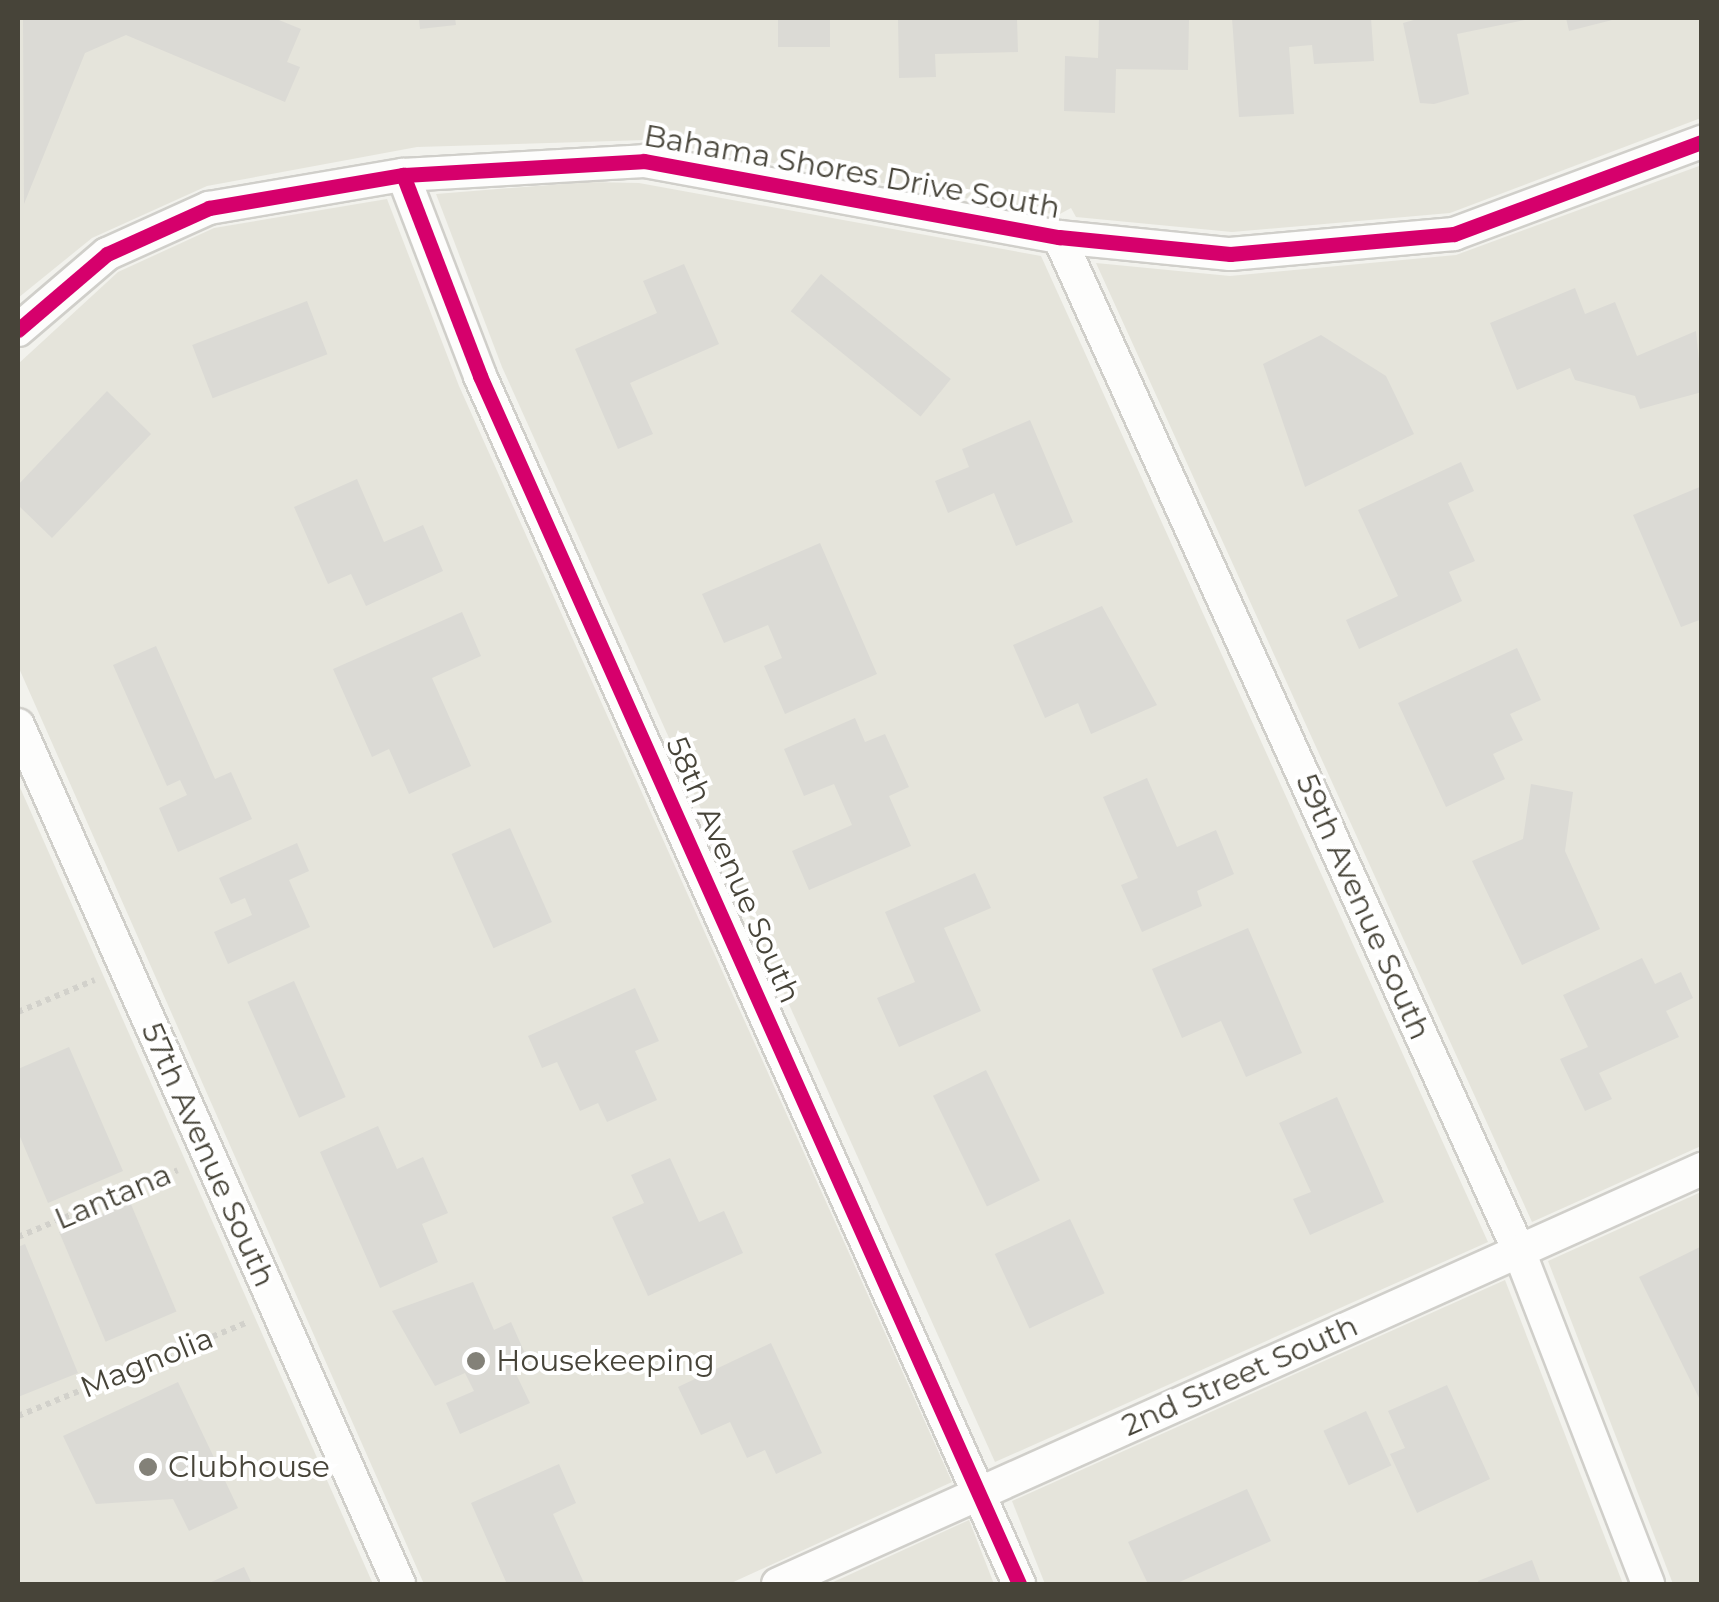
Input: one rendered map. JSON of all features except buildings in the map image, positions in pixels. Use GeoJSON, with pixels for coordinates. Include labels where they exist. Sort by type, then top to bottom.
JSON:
{"type":"FeatureCollection","features":[{"type":"Feature","properties":{"kind":"street","name":"Bahama Shores Drive South"},"geometry":{"type":"LineString","coordinates":[[18,330],[106,254],[209,208],[403,174],[644,161],[1059,237],[1230,254],[1454,234],[1702,142]]}},
{"type":"Feature","properties":{"kind":"street","name":"58th Avenue South"},"geometry":{"type":"LineString","coordinates":[[403,174],[480,376],[982,1490],[1019,1584]]}},
{"type":"Feature","properties":{"kind":"street","name":"59th Avenue South"},"geometry":{"type":"LineString","coordinates":[[1059,237],[1518,1251],[1648,1584]]}},
{"type":"Feature","properties":{"kind":"street","name":"57th Avenue South"},"geometry":{"type":"LineString","coordinates":[[18,725],[398,1584]]}},
{"type":"Feature","properties":{"kind":"street","name":"2nd Street South"},"geometry":{"type":"LineString","coordinates":[[778,1584],[1702,1169]]}},
{"type":"Feature","properties":{"kind":"path"},"geometry":{"type":"LineString","coordinates":[[18,1012],[125,968]]}},
{"type":"Feature","properties":{"kind":"shaded area"},"geometry":{"type":"Polygon","coordinates":[[[18,18],[1701,18],[1701,118],[1450,213],[1232,232],[1076,217],[1071,208],[1058,215],[646,140],[417,147],[207,186],[92,238],[18,298],[18,18]]]}},
{"type":"Feature","properties":{"kind":"shaded area"},"geometry":{"type":"Polygon","coordinates":[[[1699,166],[1701,1146],[1532,1222],[1096,263],[1230,276],[1456,255],[1699,166]]]}},
{"type":"Feature","properties":{"kind":"shaded area"},"geometry":{"type":"Polygon","coordinates":[[[587,182],[639,183],[1041,256],[1488,1242],[995,1462],[502,367],[436,194],[587,182]]]}},
{"type":"Feature","properties":{"kind":"shaded area"},"geometry":{"type":"Polygon","coordinates":[[[387,199],[459,386],[952,1482],[729,1584],[424,1584],[18,666],[18,364],[118,272],[214,228],[387,199]]]}},
{"type":"Feature","properties":{"kind":"shaded area"},"geometry":{"type":"Polygon","coordinates":[[[18,783],[373,1584],[18,1584],[18,783]]]}},
{"type":"Feature","properties":{"kind":"shaded area"},"geometry":{"type":"Polygon","coordinates":[[[1701,1192],[1701,1584],[1673,1584],[1548,1261],[1701,1192]]]}},
{"type":"Feature","properties":{"kind":"shaded area"},"geometry":{"type":"Polygon","coordinates":[[[1505,1280],[1623,1584],[1045,1584],[1012,1501],[1505,1280]]]}},
{"type":"Feature","properties":{"kind":"shaded area"},"geometry":{"type":"Polygon","coordinates":[[[969,1520],[994,1584],[829,1584],[969,1520]]]}},
{"type":"Feature","properties":{"kind":"cycle path"},"geometry":{"type":"LineString","coordinates":[[18,330],[107,254],[209,208],[403,175],[644,161],[1059,237],[1230,254],[1454,234],[1702,142]]}},
{"type":"Feature","properties":{"kind":"cycle path"},"geometry":{"type":"LineString","coordinates":[[403,175],[480,376],[1019,1584]]}},
{"type":"Feature","properties":{"kind":"place","name":"Housekeeping"},"geometry":{"type":"Point","coordinates":[476,1361]}},
{"type":"Feature","properties":{"kind":"place","name":"Clubhouse"},"geometry":{"type":"Point","coordinates":[148,1467]}}]}
